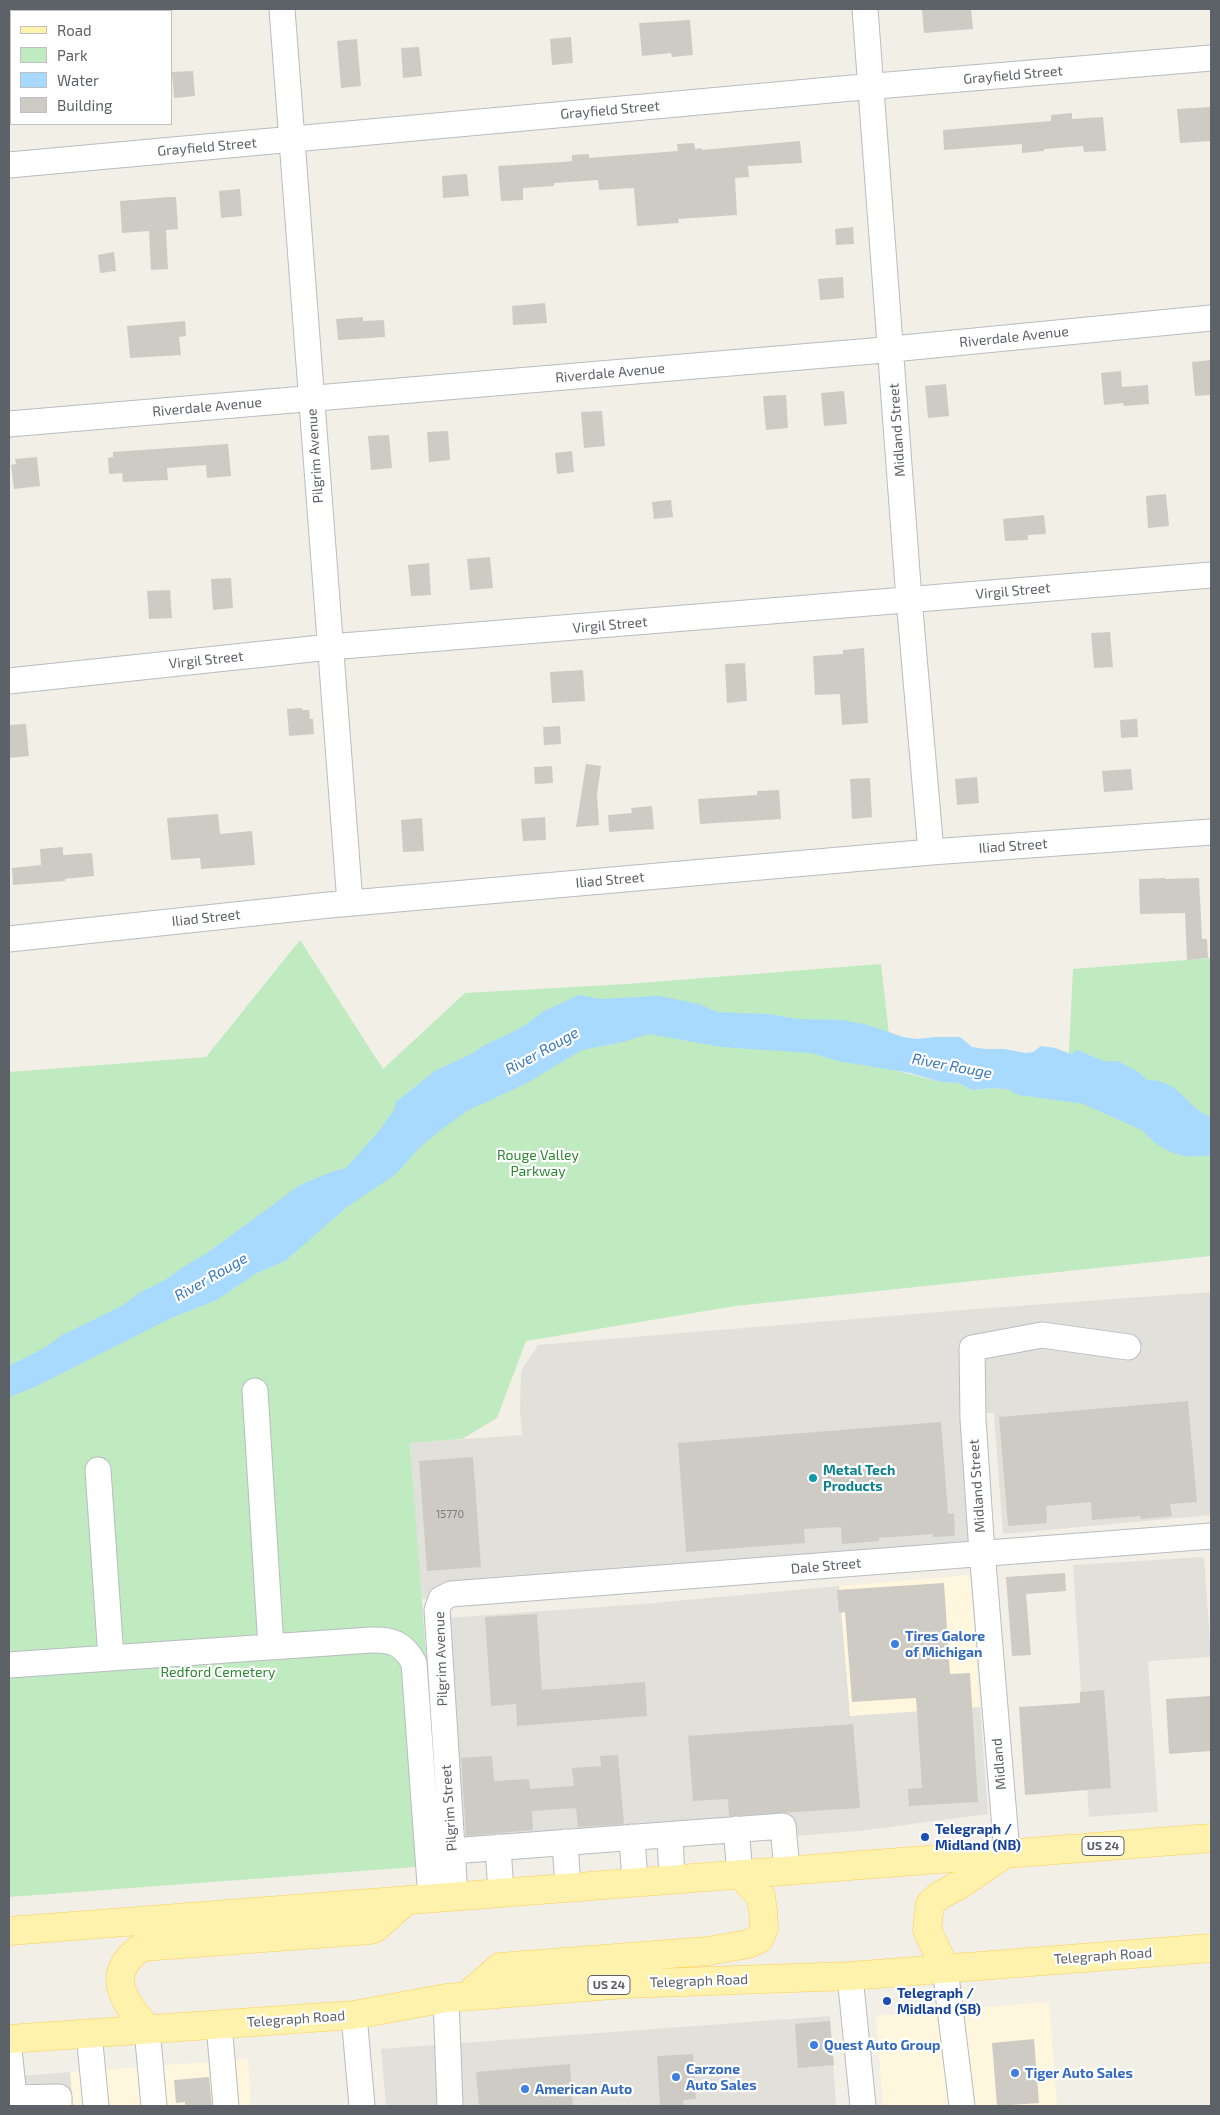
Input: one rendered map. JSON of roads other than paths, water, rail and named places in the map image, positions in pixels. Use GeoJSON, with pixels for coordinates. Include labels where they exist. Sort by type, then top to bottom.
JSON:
{"type":"FeatureCollection","features":[{"type":"Feature","properties":{"kind":"main road","name":"US 24"},"geometry":{"type":"LineString","coordinates":[[9,1931],[1211,1838]]}},
{"type":"Feature","properties":{"kind":"main road"},"geometry":{"type":"LineString","coordinates":[[946,1968],[927,1930],[930,1904],[940,1895],[958,1886],[1007,1853]]}},
{"type":"Feature","properties":{"kind":"main road"},"geometry":{"type":"LineString","coordinates":[[457,1997],[500,1967],[708,1951],[748,1944],[759,1939],[764,1928],[763,1910],[761,1897],[740,1874]]}},
{"type":"Feature","properties":{"kind":"main road"},"geometry":{"type":"LineString","coordinates":[[147,2029],[123,1997],[120,1978],[127,1958],[142,1947],[370,1930],[431,1898]]}},
{"type":"Feature","properties":{"kind":"main road"},"geometry":{"type":"LineString","coordinates":[[1136,1954],[1211,1931]]}},
{"type":"Feature","properties":{"kind":"main road","name":"Telegraph Road"},"geometry":{"type":"LineString","coordinates":[[9,2039],[354,2015],[457,1997],[639,1983],[850,1976],[1211,1948]]}},
{"type":"Feature","properties":{"kind":"street","name":"Pilgrim Avenue"},"geometry":{"type":"LineString","coordinates":[[282,9],[350,903]]}},
{"type":"Feature","properties":{"kind":"street","name":"Midland Street"},"geometry":{"type":"LineString","coordinates":[[866,9],[909,600],[931,852]]}},
{"type":"Feature","properties":{"kind":"street","name":"Grayfield Street"},"geometry":{"type":"LineString","coordinates":[[9,165],[1211,58]]}},
{"type":"Feature","properties":{"kind":"street","name":"Riverdale Avenue"},"geometry":{"type":"LineString","coordinates":[[9,424],[891,349],[1211,318]]}},
{"type":"Feature","properties":{"kind":"street","name":"Virgil Street"},"geometry":{"type":"LineString","coordinates":[[9,681],[330,647],[1211,575]]}},
{"type":"Feature","properties":{"kind":"street","name":"Iliad Street"},"geometry":{"type":"LineString","coordinates":[[9,939],[350,903],[931,852],[1211,832]]}},
{"type":"Feature","properties":{"kind":"street","name":"Midland Street"},"geometry":{"type":"LineString","coordinates":[[993,1675],[973,1419],[972,1348],[1042,1336],[1128,1347]]}},
{"type":"Feature","properties":{"kind":"street"},"geometry":{"type":"LineString","coordinates":[[261,1401],[271,1647]]}},
{"type":"Feature","properties":{"kind":"street"},"geometry":{"type":"LineString","coordinates":[[98,1470],[111,1658]]}},
{"type":"Feature","properties":{"kind":"street","name":"Dale Street"},"geometry":{"type":"LineString","coordinates":[[441,1599],[451,1594],[617,1583],[1211,1536]]}},
{"type":"Feature","properties":{"kind":"street","name":"Pilgrim Avenue"},"geometry":{"type":"LineString","coordinates":[[441,1599],[437,1610],[444,1719]]}},
{"type":"Feature","properties":{"kind":"street"},"geometry":{"type":"LineString","coordinates":[[9,1665],[384,1640],[406,1650],[414,1663],[431,1898]]}},
{"type":"Feature","properties":{"kind":"street","name":"Midland"},"geometry":{"type":"LineString","coordinates":[[993,1675],[1007,1853]]}},
{"type":"Feature","properties":{"kind":"street","name":"Pilgrim Street"},"geometry":{"type":"LineString","coordinates":[[431,1898],[452,1851],[444,1719]]}},
{"type":"Feature","properties":{"kind":"street"},"geometry":{"type":"LineString","coordinates":[[452,1851],[783,1826],[787,1870]]}},
{"type":"Feature","properties":{"kind":"street"},"geometry":{"type":"LineString","coordinates":[[736,1829],[740,1874]]}},
{"type":"Feature","properties":{"kind":"street"},"geometry":{"type":"LineString","coordinates":[[670,1835],[672,1879]]}},
{"type":"Feature","properties":{"kind":"street"},"geometry":{"type":"LineString","coordinates":[[632,1837],[634,1882]]}},
{"type":"Feature","properties":{"kind":"street"},"geometry":{"type":"LineString","coordinates":[[565,1842],[568,1887]]}},
{"type":"Feature","properties":{"kind":"street"},"geometry":{"type":"LineString","coordinates":[[498,1848],[501,1892]]}},
{"type":"Feature","properties":{"kind":"street"},"geometry":{"type":"LineString","coordinates":[[946,1968],[962,2106]]}},
{"type":"Feature","properties":{"kind":"street"},"geometry":{"type":"LineString","coordinates":[[850,1976],[863,2106]]}},
{"type":"Feature","properties":{"kind":"street"},"geometry":{"type":"LineString","coordinates":[[450,2106],[457,1997]]}},
{"type":"Feature","properties":{"kind":"street"},"geometry":{"type":"LineString","coordinates":[[354,2015],[362,2106]]}},
{"type":"Feature","properties":{"kind":"street"},"geometry":{"type":"LineString","coordinates":[[219,2024],[226,2106]]}},
{"type":"Feature","properties":{"kind":"street"},"geometry":{"type":"LineString","coordinates":[[147,2029],[154,2106]]}},
{"type":"Feature","properties":{"kind":"street"},"geometry":{"type":"LineString","coordinates":[[89,2033],[96,2106]]}},
{"type":"Feature","properties":{"kind":"street"},"geometry":{"type":"LineString","coordinates":[[9,2049],[11,2100],[59,2097],[59,2106]]}},
{"type":"Feature","properties":{"kind":"water"},"geometry":{"type":"Polygon","coordinates":[[[579,995],[601,999],[659,996],[699,1004],[717,1012],[768,1014],[798,1019],[842,1020],[868,1025],[903,1037],[917,1039],[960,1037],[972,1047],[985,1049],[1004,1049],[1026,1053],[1033,1052],[1041,1046],[1055,1048],[1071,1054],[1077,1050],[1104,1061],[1118,1061],[1140,1073],[1147,1080],[1159,1081],[1176,1090],[1195,1108],[1211,1117],[1211,1151],[1196,1150],[1161,1136],[1154,1129],[1140,1104],[1123,1094],[1088,1082],[1070,1084],[1032,1093],[997,1088],[972,1090],[958,1083],[941,1082],[910,1073],[838,1061],[811,1053],[721,1047],[649,1034],[623,1042],[582,1050],[527,1083],[467,1111],[418,1149],[396,1174],[347,1207],[285,1261],[255,1274],[217,1300],[171,1318],[35,1387],[9,1397],[9,1366],[46,1347],[62,1335],[122,1306],[139,1293],[165,1280],[207,1253],[300,1185],[346,1168],[379,1131],[394,1110],[396,1102],[435,1071],[527,1024],[542,1012],[579,995]]]}},
{"type":"Feature","properties":{"kind":"waterway","name":"River Rouge"},"geometry":{"type":"LineString","coordinates":[[1023,1078],[1088,1087],[1151,1115],[1167,1130],[1178,1136],[1188,1139],[1211,1138]]}},
{"type":"Feature","properties":{"kind":"place","name":"Metal Tech Products"},"geometry":{"type":"Point","coordinates":[813,1478]}},
{"type":"Feature","properties":{"kind":"place","name":"Tires Galore of Michigan"},"geometry":{"type":"Point","coordinates":[895,1644]}},
{"type":"Feature","properties":{"kind":"place","name":"Telegraph / Midland (NB)"},"geometry":{"type":"Point","coordinates":[925,1837]}},
{"type":"Feature","properties":{"kind":"place","name":"Telegraph / Midland (SB)"},"geometry":{"type":"Point","coordinates":[887,2001]}},
{"type":"Feature","properties":{"kind":"place","name":"Quest Auto Group"},"geometry":{"type":"Point","coordinates":[814,2045]}},
{"type":"Feature","properties":{"kind":"place","name":"Tiger Auto Sales"},"geometry":{"type":"Point","coordinates":[1015,2073]}},
{"type":"Feature","properties":{"kind":"place","name":"Carzone Auto Sales"},"geometry":{"type":"Point","coordinates":[676,2077]}},
{"type":"Feature","properties":{"kind":"place","name":"American Auto"},"geometry":{"type":"Point","coordinates":[525,2089]}},
{"type":"Feature","properties":{"kind":"park label","name":"Rouge Valley Parkway"},"geometry":{"type":"Point","coordinates":[538,1164]}},
{"type":"Feature","properties":{"kind":"park label","name":"Redford Cemetery"},"geometry":{"type":"Point","coordinates":[218,1672]}}]}
